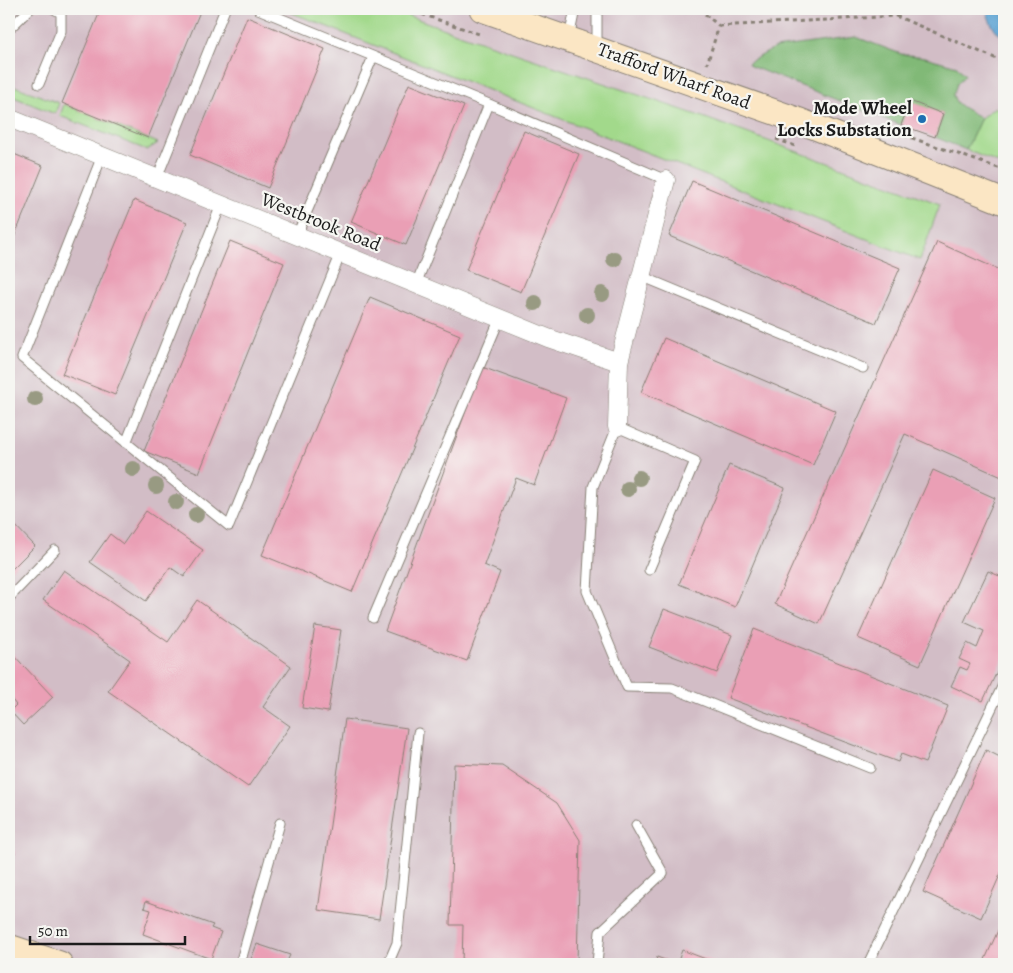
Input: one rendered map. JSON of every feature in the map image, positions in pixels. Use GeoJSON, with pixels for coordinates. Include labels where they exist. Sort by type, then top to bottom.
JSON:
{"type":"FeatureCollection","features":[{"type":"Feature","properties":{"kind":"street","name":"Trafford Wharf Road"},"geometry":{"type":"LineString","coordinates":[[482,9],[569,38],[800,121],[1004,202]]}},
{"type":"Feature","properties":{"kind":"street","name":"Westbrook Road"},"geometry":{"type":"LineString","coordinates":[[9,118],[548,338],[619,362]]}},
{"type":"Feature","properties":{"kind":"street"},"geometry":{"type":"LineString","coordinates":[[617,427],[619,362],[666,180]]}},
{"type":"Feature","properties":{"kind":"street"},"geometry":{"type":"LineString","coordinates":[[9,947],[60,964]]}},
{"type":"Feature","properties":{"kind":"lane"},"geometry":{"type":"LineString","coordinates":[[9,28],[30,9]]}},
{"type":"Feature","properties":{"kind":"lane"},"geometry":{"type":"LineString","coordinates":[[38,84],[61,31],[61,13],[54,9]]}},
{"type":"Feature","properties":{"kind":"lane"},"geometry":{"type":"LineString","coordinates":[[157,178],[225,9]]}},
{"type":"Feature","properties":{"kind":"lane"},"geometry":{"type":"LineString","coordinates":[[258,9],[490,104],[666,180]]}},
{"type":"Feature","properties":{"kind":"lane"},"geometry":{"type":"LineString","coordinates":[[569,38],[575,9]]}},
{"type":"Feature","properties":{"kind":"lane"},"geometry":{"type":"LineString","coordinates":[[597,9],[597,48]]}},
{"type":"Feature","properties":{"kind":"lane"},"geometry":{"type":"LineString","coordinates":[[297,235],[373,57]]}},
{"type":"Feature","properties":{"kind":"lane"},"geometry":{"type":"LineString","coordinates":[[416,284],[490,104]]}},
{"type":"Feature","properties":{"kind":"lane"},"geometry":{"type":"LineString","coordinates":[[102,156],[22,358],[228,526],[341,253]]}},
{"type":"Feature","properties":{"kind":"lane"},"geometry":{"type":"LineString","coordinates":[[126,443],[221,205]]}},
{"type":"Feature","properties":{"kind":"lane"},"geometry":{"type":"LineString","coordinates":[[641,276],[863,368]]}},
{"type":"Feature","properties":{"kind":"lane"},"geometry":{"type":"LineString","coordinates":[[373,618],[500,318]]}},
{"type":"Feature","properties":{"kind":"lane"},"geometry":{"type":"LineString","coordinates":[[649,570],[695,461],[617,427],[593,487],[586,591],[627,687],[672,688],[870,768]]}},
{"type":"Feature","properties":{"kind":"lane"},"geometry":{"type":"LineString","coordinates":[[9,598],[56,550]]}},
{"type":"Feature","properties":{"kind":"lane"},"geometry":{"type":"LineString","coordinates":[[868,964],[1004,683]]}},
{"type":"Feature","properties":{"kind":"lane"},"geometry":{"type":"LineString","coordinates":[[388,964],[397,943],[418,733]]}},
{"type":"Feature","properties":{"kind":"lane"},"geometry":{"type":"LineString","coordinates":[[240,964],[280,823]]}},
{"type":"Feature","properties":{"kind":"lane"},"geometry":{"type":"LineString","coordinates":[[597,964],[600,932],[663,873],[636,825]]}},
{"type":"Feature","properties":{"kind":"path"},"geometry":{"type":"LineString","coordinates":[[407,9],[486,36]]}},
{"type":"Feature","properties":{"kind":"path"},"geometry":{"type":"LineString","coordinates":[[699,9],[719,26],[896,16],[997,59],[1004,59]]}},
{"type":"Feature","properties":{"kind":"path"},"geometry":{"type":"LineString","coordinates":[[896,16],[901,9]]}},
{"type":"Feature","properties":{"kind":"path"},"geometry":{"type":"LineString","coordinates":[[701,85],[719,26]]}},
{"type":"Feature","properties":{"kind":"path"},"geometry":{"type":"LineString","coordinates":[[774,138],[802,148]]}},
{"type":"Feature","properties":{"kind":"path"},"geometry":{"type":"LineString","coordinates":[[994,167],[1004,170]]}},
{"type":"Feature","properties":{"kind":"shaded area"},"geometry":{"type":"Polygon","coordinates":[[[9,9],[987,9],[987,14],[997,32],[1004,38],[1004,102],[996,107],[1004,113],[1004,964],[9,964],[9,9]]]}},
{"type":"Feature","properties":{"kind":"green space"},"geometry":{"type":"Polygon","coordinates":[[[282,9],[390,9],[700,116],[940,204],[920,260],[282,9]]]}},
{"type":"Feature","properties":{"kind":"green space"},"geometry":{"type":"Polygon","coordinates":[[[856,37],[901,54],[925,57],[957,66],[965,75],[957,84],[953,95],[956,102],[981,118],[966,150],[935,137],[943,114],[910,102],[901,125],[750,66],[748,63],[775,48],[856,37]]]}},
{"type":"Feature","properties":{"kind":"green space"},"geometry":{"type":"Polygon","coordinates":[[[9,84],[59,103],[55,114],[9,95],[9,84]]]}},
{"type":"Feature","properties":{"kind":"green space"},"geometry":{"type":"Polygon","coordinates":[[[64,104],[158,143],[147,150],[60,116],[64,104]]]}},
{"type":"Feature","properties":{"kind":"green space"},"geometry":{"type":"Polygon","coordinates":[[[995,107],[1004,113],[1003,165],[966,150],[981,118],[995,107]]]}},
{"type":"Feature","properties":{"kind":"water"},"geometry":{"type":"Polygon","coordinates":[[[987,9],[1004,9],[1004,38],[992,25],[987,9]]]}},
{"type":"Feature","properties":{"kind":"building"},"geometry":{"type":"Polygon","coordinates":[[[101,9],[201,9],[148,138],[62,103],[101,9]]]}},
{"type":"Feature","properties":{"kind":"building"},"geometry":{"type":"Polygon","coordinates":[[[247,17],[325,49],[268,188],[190,155],[247,17]]]}},
{"type":"Feature","properties":{"kind":"building"},"geometry":{"type":"Polygon","coordinates":[[[409,84],[464,106],[406,245],[351,222],[409,84]]]}},
{"type":"Feature","properties":{"kind":"building","name":"Mode Wheel Locks Substation"},"geometry":{"type":"Polygon","coordinates":[[[910,101],[943,114],[935,137],[901,125],[910,101]]]}},
{"type":"Feature","properties":{"kind":"building"},"geometry":{"type":"Polygon","coordinates":[[[524,131],[579,154],[521,292],[466,270],[524,131]]]}},
{"type":"Feature","properties":{"kind":"building"},"geometry":{"type":"Polygon","coordinates":[[[9,152],[43,166],[9,250],[9,152]]]}},
{"type":"Feature","properties":{"kind":"building"},"geometry":{"type":"Polygon","coordinates":[[[692,181],[900,268],[876,323],[669,236],[692,181]]]}},
{"type":"Feature","properties":{"kind":"building"},"geometry":{"type":"Polygon","coordinates":[[[134,200],[187,222],[115,395],[62,374],[134,200]]]}},
{"type":"Feature","properties":{"kind":"building"},"geometry":{"type":"Polygon","coordinates":[[[230,241],[284,263],[199,473],[144,451],[230,241]]]}},
{"type":"Feature","properties":{"kind":"building"},"geometry":{"type":"Polygon","coordinates":[[[937,242],[1004,272],[1004,478],[905,434],[819,624],[775,604],[937,242]]]}},
{"type":"Feature","properties":{"kind":"building"},"geometry":{"type":"Polygon","coordinates":[[[370,297],[460,335],[352,592],[262,555],[370,297]]]}},
{"type":"Feature","properties":{"kind":"building"},"geometry":{"type":"Polygon","coordinates":[[[664,338],[836,411],[813,465],[641,392],[664,338]]]}},
{"type":"Feature","properties":{"kind":"building"},"geometry":{"type":"Polygon","coordinates":[[[482,367],[566,398],[534,485],[516,478],[484,565],[500,572],[467,661],[385,631],[482,367]]]}},
{"type":"Feature","properties":{"kind":"building"},"geometry":{"type":"Polygon","coordinates":[[[729,465],[785,488],[735,607],[679,584],[729,465]]]}},
{"type":"Feature","properties":{"kind":"building"},"geometry":{"type":"Polygon","coordinates":[[[933,470],[995,498],[920,665],[858,638],[933,470]]]}},
{"type":"Feature","properties":{"kind":"building"},"geometry":{"type":"Polygon","coordinates":[[[146,511],[203,550],[184,577],[170,567],[146,601],[90,562],[110,534],[123,544],[146,511]]]}},
{"type":"Feature","properties":{"kind":"building"},"geometry":{"type":"Polygon","coordinates":[[[9,519],[35,546],[9,572],[9,519]]]}},
{"type":"Feature","properties":{"kind":"building"},"geometry":{"type":"Polygon","coordinates":[[[64,570],[168,642],[197,600],[291,666],[263,707],[290,726],[248,787],[108,691],[130,660],[43,600],[64,570]]]}},
{"type":"Feature","properties":{"kind":"building"},"geometry":{"type":"Polygon","coordinates":[[[988,571],[1004,578],[1004,657],[983,701],[951,686],[960,667],[967,670],[970,664],[959,659],[967,643],[977,648],[984,631],[964,622],[988,571]]]}},
{"type":"Feature","properties":{"kind":"building"},"geometry":{"type":"Polygon","coordinates":[[[664,609],[732,635],[717,673],[649,647],[664,609]]]}},
{"type":"Feature","properties":{"kind":"building"},"geometry":{"type":"Polygon","coordinates":[[[315,626],[341,630],[328,712],[302,708],[315,626]]]}},
{"type":"Feature","properties":{"kind":"building"},"geometry":{"type":"Polygon","coordinates":[[[754,629],[948,706],[925,763],[901,754],[898,762],[728,698],[754,629]]]}},
{"type":"Feature","properties":{"kind":"building"},"geometry":{"type":"Polygon","coordinates":[[[9,650],[53,697],[23,725],[10,711],[16,705],[9,696],[9,650]]]}},
{"type":"Feature","properties":{"kind":"building"},"geometry":{"type":"Polygon","coordinates":[[[345,719],[407,728],[379,919],[318,910],[345,719]]]}},
{"type":"Feature","properties":{"kind":"building"},"geometry":{"type":"Polygon","coordinates":[[[986,750],[1004,759],[1004,866],[981,918],[923,892],[986,750]]]}},
{"type":"Feature","properties":{"kind":"building"},"geometry":{"type":"Polygon","coordinates":[[[454,764],[502,766],[557,803],[580,840],[577,964],[462,964],[463,925],[450,925],[454,764]]]}},
{"type":"Feature","properties":{"kind":"building"},"geometry":{"type":"Polygon","coordinates":[[[9,849],[15,852],[9,870],[9,849]]]}},
{"type":"Feature","properties":{"kind":"building"},"geometry":{"type":"Polygon","coordinates":[[[146,901],[213,925],[211,928],[221,932],[211,959],[143,934],[151,910],[144,908],[146,901]]]}},
{"type":"Feature","properties":{"kind":"building"},"geometry":{"type":"Polygon","coordinates":[[[1004,917],[1004,964],[983,964],[1004,917]]]}},
{"type":"Feature","properties":{"kind":"building"},"geometry":{"type":"Polygon","coordinates":[[[257,944],[290,955],[286,964],[249,964],[257,944]]]}},
{"type":"Feature","properties":{"kind":"building"},"geometry":{"type":"Polygon","coordinates":[[[682,950],[719,964],[677,964],[682,950]]]}},
{"type":"Feature","properties":{"kind":"building"},"geometry":{"type":"Polygon","coordinates":[[[657,957],[676,964],[655,964],[657,957]]]}},
{"type":"Feature","properties":{"kind":"place","name":"Mode Wheel Locks Substation"},"geometry":{"type":"Point","coordinates":[922,119]}}]}
